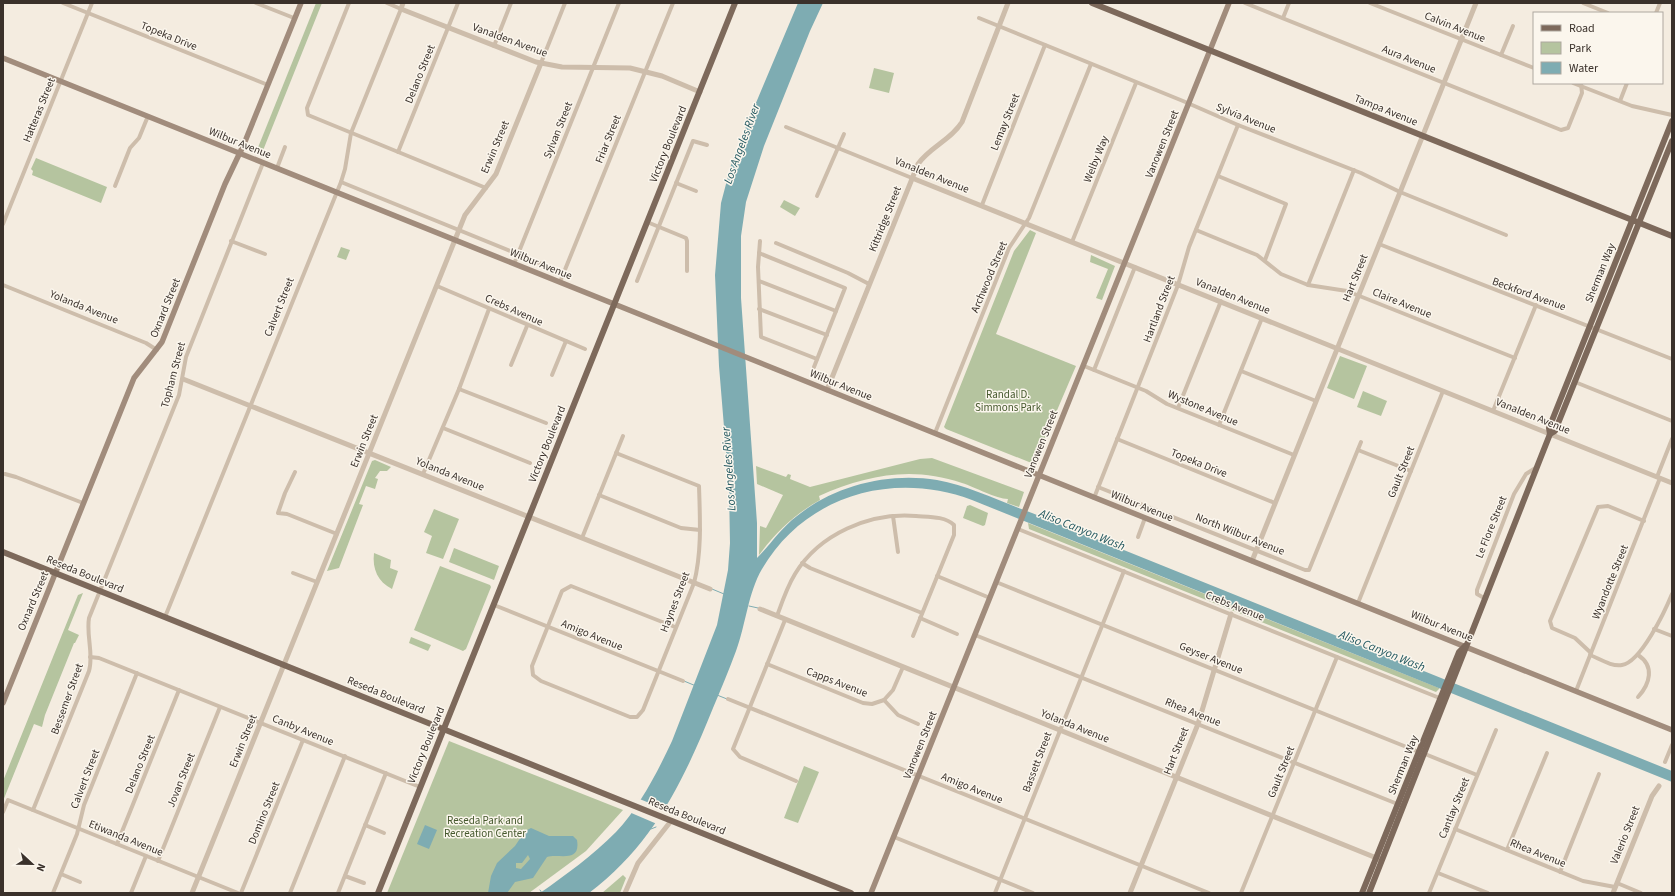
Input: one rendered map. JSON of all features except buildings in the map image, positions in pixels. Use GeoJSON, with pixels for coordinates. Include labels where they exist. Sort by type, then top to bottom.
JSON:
{"type":"FeatureCollection","features":[{"type":"Feature","properties":{"kind":"main road","name":"Oxnard Street"},"geometry":{"type":"LineString","coordinates":[[3,703],[135,376],[162,342],[301,3]]}},
{"type":"Feature","properties":{"kind":"main road","name":"Victory Boulevard"},"geometry":{"type":"LineString","coordinates":[[378,893],[736,3]]}},
{"type":"Feature","properties":{"kind":"main road","name":"Tampa Avenue"},"geometry":{"type":"LineString","coordinates":[[1092,3],[1672,236]]}},
{"type":"Feature","properties":{"kind":"main road","name":"Vanowen Street"},"geometry":{"type":"LineString","coordinates":[[871,893],[1229,3]]}},
{"type":"Feature","properties":{"kind":"main road","name":"Wilbur Avenue"},"geometry":{"type":"LineString","coordinates":[[3,58],[1672,730]]}},
{"type":"Feature","properties":{"kind":"main road","name":"Sherman Way"},"geometry":{"type":"LineString","coordinates":[[1363,893],[1401,806],[1444,696],[1465,654],[1465,646],[1550,434],[1549,428],[1672,121]]}},
{"type":"Feature","properties":{"kind":"main road","name":"Sherman Way"},"geometry":{"type":"LineString","coordinates":[[1550,434],[1555,431],[1672,141]]}},
{"type":"Feature","properties":{"kind":"main road","name":"Reseda Boulevard"},"geometry":{"type":"LineString","coordinates":[[3,552],[851,893]]}},
{"type":"Feature","properties":{"kind":"main road","name":"Sherman Way"},"geometry":{"type":"LineString","coordinates":[[1369,893],[1379,859]]}},
{"type":"Feature","properties":{"kind":"street","name":"Topeka Drive"},"geometry":{"type":"LineString","coordinates":[[64,3],[268,85]]}},
{"type":"Feature","properties":{"kind":"street","name":"Hatteras Street"},"geometry":{"type":"LineString","coordinates":[[3,224],[92,3]]}},
{"type":"Feature","properties":{"kind":"street"},"geometry":{"type":"LineString","coordinates":[[256,3],[294,18]]}},
{"type":"Feature","properties":{"kind":"street"},"geometry":{"type":"LineString","coordinates":[[349,3],[306,108],[307,113],[310,117],[486,188]]}},
{"type":"Feature","properties":{"kind":"street","name":"Vanalden Avenue"},"geometry":{"type":"LineString","coordinates":[[387,3],[494,46],[541,63],[562,67],[630,68],[700,92]]}},
{"type":"Feature","properties":{"kind":"street","name":"Calvert Street"},"geometry":{"type":"LineString","coordinates":[[165,617],[341,182],[345,169],[351,133],[404,3]]}},
{"type":"Feature","properties":{"kind":"street","name":"Delano Street"},"geometry":{"type":"LineString","coordinates":[[398,152],[458,3]]}},
{"type":"Feature","properties":{"kind":"street"},"geometry":{"type":"LineString","coordinates":[[494,46],[511,3]]}},
{"type":"Feature","properties":{"kind":"street","name":"Erwin Street"},"geometry":{"type":"LineString","coordinates":[[192,893],[467,210],[496,174],[565,3]]}},
{"type":"Feature","properties":{"kind":"street","name":"Sylvan Street"},"geometry":{"type":"LineString","coordinates":[[514,264],[619,3]]}},
{"type":"Feature","properties":{"kind":"street","name":"Friar Street"},"geometry":{"type":"LineString","coordinates":[[560,282],[673,3]]}},
{"type":"Feature","properties":{"kind":"street","name":"Kittridge Street"},"geometry":{"type":"LineString","coordinates":[[827,390],[912,178],[923,157],[951,136],[962,122],[1008,3]]}},
{"type":"Feature","properties":{"kind":"street","name":"Aura Avenue"},"geometry":{"type":"LineString","coordinates":[[1245,3],[1561,130],[1566,130],[1582,93],[1581,85]]}},
{"type":"Feature","properties":{"kind":"street"},"geometry":{"type":"LineString","coordinates":[[1283,18],[1289,3]]}},
{"type":"Feature","properties":{"kind":"street","name":"Calvin Avenue"},"geometry":{"type":"LineString","coordinates":[[1370,3],[1533,68]]}},
{"type":"Feature","properties":{"kind":"street","name":"Hart Street"},"geometry":{"type":"LineString","coordinates":[[1252,561],[1476,3]]}},
{"type":"Feature","properties":{"kind":"street"},"geometry":{"type":"LineString","coordinates":[[1583,3],[1606,12]]}},
{"type":"Feature","properties":{"kind":"street","name":"Sylvia Avenue"},"geometry":{"type":"LineString","coordinates":[[979,18],[1238,125],[1354,170],[1400,192],[1506,235]]}},
{"type":"Feature","properties":{"kind":"street"},"geometry":{"type":"LineString","coordinates":[[1502,55],[1513,26]]}},
{"type":"Feature","properties":{"kind":"street","name":"Lemay Street"},"geometry":{"type":"LineString","coordinates":[[982,205],[1045,46]]}},
{"type":"Feature","properties":{"kind":"street","name":"Archwood Street"},"geometry":{"type":"LineString","coordinates":[[935,433],[1009,248],[1026,223],[1091,64]]}},
{"type":"Feature","properties":{"kind":"street","name":"Welby Way"},"geometry":{"type":"LineString","coordinates":[[1072,242],[1136,83]]}},
{"type":"Feature","properties":{"kind":"street"},"geometry":{"type":"LineString","coordinates":[[1620,101],[1628,84]]}},
{"type":"Feature","properties":{"kind":"street"},"geometry":{"type":"LineString","coordinates":[[1581,85],[1644,110],[1672,114]]}},
{"type":"Feature","properties":{"kind":"street"},"geometry":{"type":"LineString","coordinates":[[115,186],[130,148],[139,138],[148,116]]}},
{"type":"Feature","properties":{"kind":"street","name":"Hartland Street"},"geometry":{"type":"LineString","coordinates":[[1094,498],[1138,388],[1178,284],[1186,256],[1238,125]]}},
{"type":"Feature","properties":{"kind":"street","name":"Vanalden Avenue"},"geometry":{"type":"LineString","coordinates":[[786,127],[1672,483]]}},
{"type":"Feature","properties":{"kind":"street"},"geometry":{"type":"LineString","coordinates":[[817,196],[844,134]]}},
{"type":"Feature","properties":{"kind":"street","name":"Victory Boulevard"},"geometry":{"type":"LineString","coordinates":[[637,281],[676,183],[695,140],[707,145]]}},
{"type":"Feature","properties":{"kind":"street"},"geometry":{"type":"LineString","coordinates":[[277,168],[285,147]]}},
{"type":"Feature","properties":{"kind":"street","name":"Topham Street"},"geometry":{"type":"LineString","coordinates":[[100,591],[179,395],[186,357],[263,163]]}},
{"type":"Feature","properties":{"kind":"street"},"geometry":{"type":"LineString","coordinates":[[1308,285],[1354,170]]}},
{"type":"Feature","properties":{"kind":"street"},"geometry":{"type":"LineString","coordinates":[[1218,176],[1286,204],[1265,260]]}},
{"type":"Feature","properties":{"kind":"street","name":"Wilbur Avenue"},"geometry":{"type":"LineString","coordinates":[[341,182],[564,273]]}},
{"type":"Feature","properties":{"kind":"street"},"geometry":{"type":"LineString","coordinates":[[676,183],[696,191]]}},
{"type":"Feature","properties":{"kind":"street"},"geometry":{"type":"LineString","coordinates":[[647,222],[686,238],[687,271]]}},
{"type":"Feature","properties":{"kind":"street","name":"Claire Avenue"},"geometry":{"type":"LineString","coordinates":[[1196,230],[1257,255],[1281,274],[1308,285],[1318,288],[1342,290],[1515,358]]}},
{"type":"Feature","properties":{"kind":"street"},"geometry":{"type":"LineString","coordinates":[[232,241],[265,254]]}},
{"type":"Feature","properties":{"kind":"street"},"geometry":{"type":"LineString","coordinates":[[760,241],[759,281],[761,337],[817,359]]}},
{"type":"Feature","properties":{"kind":"street"},"geometry":{"type":"LineString","coordinates":[[776,243],[848,273],[870,284]]}},
{"type":"Feature","properties":{"kind":"street","name":"Beckford Avenue"},"geometry":{"type":"LineString","coordinates":[[1379,244],[1672,359]]}},
{"type":"Feature","properties":{"kind":"street"},"geometry":{"type":"LineString","coordinates":[[759,253],[845,288],[814,367]]}},
{"type":"Feature","properties":{"kind":"street"},"geometry":{"type":"LineString","coordinates":[[1094,370],[1135,267]]}},
{"type":"Feature","properties":{"kind":"street"},"geometry":{"type":"LineString","coordinates":[[759,281],[836,311]]}},
{"type":"Feature","properties":{"kind":"street","name":"Yolanda Avenue"},"geometry":{"type":"LineString","coordinates":[[3,285],[146,343],[157,350]]}},
{"type":"Feature","properties":{"kind":"street","name":"Crebs Avenue"},"geometry":{"type":"LineString","coordinates":[[437,286],[527,326],[585,349]]}},
{"type":"Feature","properties":{"kind":"street"},"geometry":{"type":"LineString","coordinates":[[1178,408],[1221,302]]}},
{"type":"Feature","properties":{"kind":"street"},"geometry":{"type":"LineString","coordinates":[[1493,411],[1536,305]]}},
{"type":"Feature","properties":{"kind":"street"},"geometry":{"type":"LineString","coordinates":[[423,474],[459,388],[489,308]]}},
{"type":"Feature","properties":{"kind":"street"},"geometry":{"type":"LineString","coordinates":[[760,309],[827,335]]}},
{"type":"Feature","properties":{"kind":"street"},"geometry":{"type":"LineString","coordinates":[[1219,425],[1262,318]]}},
{"type":"Feature","properties":{"kind":"street"},"geometry":{"type":"LineString","coordinates":[[511,365],[527,326]]}},
{"type":"Feature","properties":{"kind":"street"},"geometry":{"type":"LineString","coordinates":[[552,375],[566,341]]}},
{"type":"Feature","properties":{"kind":"street","name":"Wystone Avenue"},"geometry":{"type":"LineString","coordinates":[[1084,366],[1138,388],[1178,408],[1294,455]]}},
{"type":"Feature","properties":{"kind":"street"},"geometry":{"type":"LineString","coordinates":[[1241,371],[1316,401]]}},
{"type":"Feature","properties":{"kind":"street","name":"Yolanda Avenue"},"geometry":{"type":"LineString","coordinates":[[183,378],[710,589]]}},
{"type":"Feature","properties":{"kind":"street"},"geometry":{"type":"LineString","coordinates":[[1575,382],[1672,421]]}},
{"type":"Feature","properties":{"kind":"street"},"geometry":{"type":"LineString","coordinates":[[459,388],[546,423]]}},
{"type":"Feature","properties":{"kind":"street","name":"Gault Street"},"geometry":{"type":"LineString","coordinates":[[1358,603],[1444,391]]}},
{"type":"Feature","properties":{"kind":"street"},"geometry":{"type":"LineString","coordinates":[[443,428],[530,463]]}},
{"type":"Feature","properties":{"kind":"street"},"geometry":{"type":"LineString","coordinates":[[582,538],[623,436]]}},
{"type":"Feature","properties":{"kind":"street","name":"Topeka Drive"},"geometry":{"type":"LineString","coordinates":[[1117,440],[1275,503]]}},
{"type":"Feature","properties":{"kind":"street","name":"Wyandotte Street"},"geometry":{"type":"LineString","coordinates":[[1576,691],[1644,521],[1672,440]]}},
{"type":"Feature","properties":{"kind":"street"},"geometry":{"type":"LineString","coordinates":[[1361,442],[1358,450],[1411,471]]}},
{"type":"Feature","properties":{"kind":"street","name":"North Wilbur Avenue"},"geometry":{"type":"LineString","coordinates":[[1098,487],[1256,551],[1308,570],[1358,450]]}},
{"type":"Feature","properties":{"kind":"street","name":"Haynes Street"},"geometry":{"type":"LineString","coordinates":[[549,628],[532,666],[533,675],[541,681],[630,717],[637,717],[643,710],[694,583],[700,530],[698,486],[616,453]]}},
{"type":"Feature","properties":{"kind":"street","name":"Le Flore Street"},"geometry":{"type":"LineString","coordinates":[[1484,598],[1477,594],[1477,589],[1504,520],[1526,474],[1537,466]]}},
{"type":"Feature","properties":{"kind":"street"},"geometry":{"type":"LineString","coordinates":[[295,472],[278,513],[287,514],[337,534]]}},
{"type":"Feature","properties":{"kind":"street"},"geometry":{"type":"LineString","coordinates":[[5,474],[12,475],[83,503]]}},
{"type":"Feature","properties":{"kind":"street"},"geometry":{"type":"LineString","coordinates":[[599,495],[681,528],[700,530]]}},
{"type":"Feature","properties":{"kind":"street"},"geometry":{"type":"LineString","coordinates":[[1644,521],[1608,506],[1600,506],[1595,512],[1550,621],[1550,626],[1575,638],[1591,654],[1619,665],[1628,663],[1638,655],[1664,613],[1672,594]]}},
{"type":"Feature","properties":{"kind":"street"},"geometry":{"type":"LineString","coordinates":[[893,516],[898,552]]}},
{"type":"Feature","properties":{"kind":"street"},"geometry":{"type":"LineString","coordinates":[[777,616],[790,582],[802,563],[816,548],[845,529],[867,521],[893,516],[926,517],[946,520],[954,524],[954,535],[913,636]]}},
{"type":"Feature","properties":{"kind":"street"},"geometry":{"type":"LineString","coordinates":[[1138,537],[1145,518]]}},
{"type":"Feature","properties":{"kind":"street","name":"Crebs Avenue"},"geometry":{"type":"LineString","coordinates":[[1018,528],[1337,657],[1444,696]]}},
{"type":"Feature","properties":{"kind":"street"},"geometry":{"type":"LineString","coordinates":[[802,563],[810,568],[921,616],[957,634]]}},
{"type":"Feature","properties":{"kind":"street","name":"Bassett Street"},"geometry":{"type":"LineString","coordinates":[[994,893],[1124,571]]}},
{"type":"Feature","properties":{"kind":"street"},"geometry":{"type":"LineString","coordinates":[[293,573],[317,582]]}},
{"type":"Feature","properties":{"kind":"street"},"geometry":{"type":"LineString","coordinates":[[937,576],[990,598]]}},
{"type":"Feature","properties":{"kind":"street","name":"Geyser Avenue"},"geometry":{"type":"LineString","coordinates":[[996,582],[1477,775]]}},
{"type":"Feature","properties":{"kind":"street"},"geometry":{"type":"LineString","coordinates":[[549,628],[562,592],[568,587],[574,586],[676,627]]}},
{"type":"Feature","properties":{"kind":"street","name":"Bessemer Street"},"geometry":{"type":"LineString","coordinates":[[33,810],[89,671],[90,657],[88,627],[100,591]]}},
{"type":"Feature","properties":{"kind":"street","name":"Amigo Avenue"},"geometry":{"type":"LineString","coordinates":[[494,605],[683,681]]}},
{"type":"Feature","properties":{"kind":"street","name":"Yolanda Avenue"},"geometry":{"type":"LineString","coordinates":[[760,609],[1379,859]]}},
{"type":"Feature","properties":{"kind":"street","name":"Hart Street"},"geometry":{"type":"LineString","coordinates":[[1130,893],[1198,724],[1231,614]]}},
{"type":"Feature","properties":{"kind":"street"},"geometry":{"type":"LineString","coordinates":[[785,620],[750,708],[733,744],[734,752],[740,757],[796,781]]}},
{"type":"Feature","properties":{"kind":"street"},"geometry":{"type":"LineString","coordinates":[[1654,629],[1672,636]]}},
{"type":"Feature","properties":{"kind":"street","name":"Rhea Avenue"},"geometry":{"type":"LineString","coordinates":[[975,635],[1401,806]]}},
{"type":"Feature","properties":{"kind":"street"},"geometry":{"type":"LineString","coordinates":[[1638,655],[1646,661],[1650,670],[1645,688],[1638,697]]}},
{"type":"Feature","properties":{"kind":"street","name":"Canby Avenue"},"geometry":{"type":"LineString","coordinates":[[90,657],[99,658],[420,787]]}},
{"type":"Feature","properties":{"kind":"street","name":"Gault Street"},"geometry":{"type":"LineString","coordinates":[[1241,893],[1337,657]]}},
{"type":"Feature","properties":{"kind":"street","name":"Capps Avenue"},"geometry":{"type":"LineString","coordinates":[[767,664],[863,703],[872,704],[884,700]]}},
{"type":"Feature","properties":{"kind":"street"},"geometry":{"type":"LineString","coordinates":[[903,667],[893,690],[884,700],[898,715],[918,724]]}},
{"type":"Feature","properties":{"kind":"street","name":"Calvert Street"},"geometry":{"type":"LineString","coordinates":[[53,893],[79,829],[84,805],[137,673]]}},
{"type":"Feature","properties":{"kind":"street","name":"Delano Street"},"geometry":{"type":"LineString","coordinates":[[117,844],[179,690]]}},
{"type":"Feature","properties":{"kind":"street","name":"Amigo Avenue"},"geometry":{"type":"LineString","coordinates":[[728,700],[1209,893]]}},
{"type":"Feature","properties":{"kind":"street","name":"Jovan Street"},"geometry":{"type":"LineString","coordinates":[[158,861],[220,707]]}},
{"type":"Feature","properties":{"kind":"street","name":"Cantlay Street"},"geometry":{"type":"LineString","coordinates":[[1430,893],[1496,730]]}},
{"type":"Feature","properties":{"kind":"street","name":"Domino Street"},"geometry":{"type":"LineString","coordinates":[[241,893],[303,740]]}},
{"type":"Feature","properties":{"kind":"street"},"geometry":{"type":"LineString","coordinates":[[1665,762],[1672,745]]}},
{"type":"Feature","properties":{"kind":"street"},"geometry":{"type":"LineString","coordinates":[[1507,850],[1547,752]]}},
{"type":"Feature","properties":{"kind":"street"},"geometry":{"type":"LineString","coordinates":[[290,893],[344,756]]}},
{"type":"Feature","properties":{"kind":"street"},"geometry":{"type":"LineString","coordinates":[[338,893],[386,773]]}},
{"type":"Feature","properties":{"kind":"street"},"geometry":{"type":"LineString","coordinates":[[1560,872],[1599,774]]}},
{"type":"Feature","properties":{"kind":"street","name":"Valerio Street"},"geometry":{"type":"LineString","coordinates":[[1613,893],[1652,796],[1659,786]]}},
{"type":"Feature","properties":{"kind":"street","name":"Etiwanda Avenue"},"geometry":{"type":"LineString","coordinates":[[3,812],[8,800],[238,893]]}},
{"type":"Feature","properties":{"kind":"street"},"geometry":{"type":"LineString","coordinates":[[624,893],[638,863],[668,819]]}},
{"type":"Feature","properties":{"kind":"street"},"geometry":{"type":"LineString","coordinates":[[365,825],[384,833]]}},
{"type":"Feature","properties":{"kind":"street","name":"Rhea Avenue"},"geometry":{"type":"LineString","coordinates":[[1455,829],[1588,882],[1616,885],[1641,893]]}},
{"type":"Feature","properties":{"kind":"street"},"geometry":{"type":"LineString","coordinates":[[894,837],[1032,893]]}},
{"type":"Feature","properties":{"kind":"street"},"geometry":{"type":"LineString","coordinates":[[131,893],[146,856]]}},
{"type":"Feature","properties":{"kind":"street"},"geometry":{"type":"LineString","coordinates":[[1438,873],[1488,893]]}},
{"type":"Feature","properties":{"kind":"street"},"geometry":{"type":"LineString","coordinates":[[61,874],[80,882]]}},
{"type":"Feature","properties":{"kind":"street"},"geometry":{"type":"LineString","coordinates":[[345,876],[364,883]]}},
{"type":"Feature","properties":{"kind":"green space"},"geometry":{"type":"Polygon","coordinates":[[[316,3],[322,3],[262,153],[257,150],[316,3]]]}},
{"type":"Feature","properties":{"kind":"green space"},"geometry":{"type":"Polygon","coordinates":[[[874,68],[894,73],[889,93],[869,88],[874,68]]]}},
{"type":"Feature","properties":{"kind":"green space"},"geometry":{"type":"Polygon","coordinates":[[[36,158],[107,187],[101,203],[32,175],[33,171],[31,169],[36,158]]]}},
{"type":"Feature","properties":{"kind":"green space"},"geometry":{"type":"Polygon","coordinates":[[[784,200],[800,208],[795,216],[780,207],[784,200]]]}},
{"type":"Feature","properties":{"kind":"green space","name":"Randal D. Simmons Park"},"geometry":{"type":"Polygon","coordinates":[[[1030,230],[1036,233],[996,334],[1076,366],[1034,464],[944,427],[1014,251],[1030,230]]]}},
{"type":"Feature","properties":{"kind":"green space"},"geometry":{"type":"Polygon","coordinates":[[[341,247],[350,250],[346,260],[337,257],[341,247]]]}},
{"type":"Feature","properties":{"kind":"green space"},"geometry":{"type":"Polygon","coordinates":[[[1091,255],[1115,266],[1102,300],[1096,298],[1108,269],[1090,262],[1091,255]]]}},
{"type":"Feature","properties":{"kind":"green space"},"geometry":{"type":"Polygon","coordinates":[[[1340,356],[1367,366],[1354,399],[1327,388],[1340,356]]]}},
{"type":"Feature","properties":{"kind":"green space"},"geometry":{"type":"Polygon","coordinates":[[[1363,391],[1387,401],[1381,416],[1357,407],[1363,391]]]}},
{"type":"Feature","properties":{"kind":"green space"},"geometry":{"type":"Polygon","coordinates":[[[932,458],[1024,492],[1019,507],[1007,503],[1008,499],[943,478],[907,474],[872,478],[819,496],[820,500],[802,511],[786,524],[759,555],[760,526],[766,528],[783,495],[757,484],[756,466],[786,477],[788,474],[791,475],[790,479],[810,487],[920,459],[932,458]]]}},
{"type":"Feature","properties":{"kind":"green space"},"geometry":{"type":"Polygon","coordinates":[[[375,460],[391,467],[387,471],[380,471],[375,478],[378,479],[375,489],[366,486],[359,504],[363,505],[339,568],[327,571],[372,461],[375,460]]]}},
{"type":"Feature","properties":{"kind":"green space"},"geometry":{"type":"Polygon","coordinates":[[[970,505],[988,513],[985,525],[983,526],[963,518],[967,506],[970,505]]]}},
{"type":"Feature","properties":{"kind":"green space"},"geometry":{"type":"Polygon","coordinates":[[[434,509],[459,519],[443,559],[426,553],[432,536],[424,532],[434,509]]]}},
{"type":"Feature","properties":{"kind":"green space"},"geometry":{"type":"Polygon","coordinates":[[[1028,523],[1439,689],[1436,692],[1029,529],[1028,523]]]}},
{"type":"Feature","properties":{"kind":"green space"},"geometry":{"type":"Polygon","coordinates":[[[454,548],[499,566],[494,580],[449,562],[454,548]]]}},
{"type":"Feature","properties":{"kind":"green space"},"geometry":{"type":"Polygon","coordinates":[[[374,553],[391,560],[390,568],[398,571],[392,589],[383,583],[375,570],[374,553]]]}},
{"type":"Feature","properties":{"kind":"green space"},"geometry":{"type":"Polygon","coordinates":[[[440,566],[490,585],[491,587],[466,649],[463,651],[414,630],[440,566]]]}},
{"type":"Feature","properties":{"kind":"green space"},"geometry":{"type":"Polygon","coordinates":[[[83,593],[68,630],[79,635],[74,643],[45,715],[42,727],[34,724],[3,801],[3,781],[78,595],[83,593]]]}},
{"type":"Feature","properties":{"kind":"green space"},"geometry":{"type":"Polygon","coordinates":[[[411,637],[431,645],[428,651],[409,643],[411,637]]]}},
{"type":"Feature","properties":{"kind":"green space","name":"Reseda Park and Recreation Center"},"geometry":{"type":"Polygon","coordinates":[[[449,741],[623,810],[586,851],[529,893],[387,893],[449,741]]]}},
{"type":"Feature","properties":{"kind":"green space"},"geometry":{"type":"Polygon","coordinates":[[[804,766],[819,772],[798,823],[784,818],[804,766]]]}},
{"type":"Feature","properties":{"kind":"green space"},"geometry":{"type":"Polygon","coordinates":[[[623,875],[626,878],[620,893],[602,893],[623,875]]]}},
{"type":"Feature","properties":{"kind":"water","name":"Los Angeles River"},"geometry":{"type":"Polygon","coordinates":[[[798,3],[823,3],[810,31],[764,146],[746,202],[741,236],[741,298],[757,523],[757,558],[797,516],[828,496],[863,483],[882,480],[919,478],[937,480],[973,490],[1032,513],[1672,771],[1672,782],[972,500],[942,492],[912,488],[883,489],[854,496],[827,507],[802,522],[780,543],[762,569],[753,588],[736,651],[702,735],[678,786],[664,810],[649,832],[631,854],[612,874],[589,893],[540,893],[598,849],[616,832],[640,801],[672,741],[717,625],[728,570],[730,543],[729,488],[719,366],[715,275],[721,203],[731,165],[798,3]]]}},
{"type":"Feature","properties":{"kind":"water"},"geometry":{"type":"Polygon","coordinates":[[[425,825],[437,830],[429,849],[417,844],[425,825]]]}},
{"type":"Feature","properties":{"kind":"water"},"geometry":{"type":"Polygon","coordinates":[[[531,828],[549,836],[573,836],[577,840],[576,852],[568,856],[547,857],[533,878],[515,882],[507,893],[488,893],[491,876],[497,863],[515,846],[525,831],[531,828]],[[528,855],[522,863],[516,863],[516,868],[521,869],[530,859],[528,855]]]}},
{"type":"Feature","properties":{"kind":"pier"},"geometry":{"type":"Polygon","coordinates":[[[637,798],[667,810],[657,824],[629,812],[637,798]]]}},
{"type":"Feature","properties":{"kind":"waterway"},"geometry":{"type":"LineString","coordinates":[[712,589],[724,594]]}},
{"type":"Feature","properties":{"kind":"waterway"},"geometry":{"type":"LineString","coordinates":[[749,606],[758,608]]}},
{"type":"Feature","properties":{"kind":"waterway"},"geometry":{"type":"LineString","coordinates":[[684,681],[696,686]]}},
{"type":"Feature","properties":{"kind":"waterway"},"geometry":{"type":"LineString","coordinates":[[717,695],[727,699]]}},
{"type":"Feature","properties":{"kind":"waterway"},"geometry":{"type":"LineString","coordinates":[[651,829],[656,827]]}},
{"type":"Feature","properties":{"kind":"water label","name":"Aliso Canyon Wash"},"geometry":{"type":"Point","coordinates":[1082,530]}},
{"type":"Feature","properties":{"kind":"water label","name":"Aliso Canyon Wash"},"geometry":{"type":"Point","coordinates":[1382,651]}}]}
